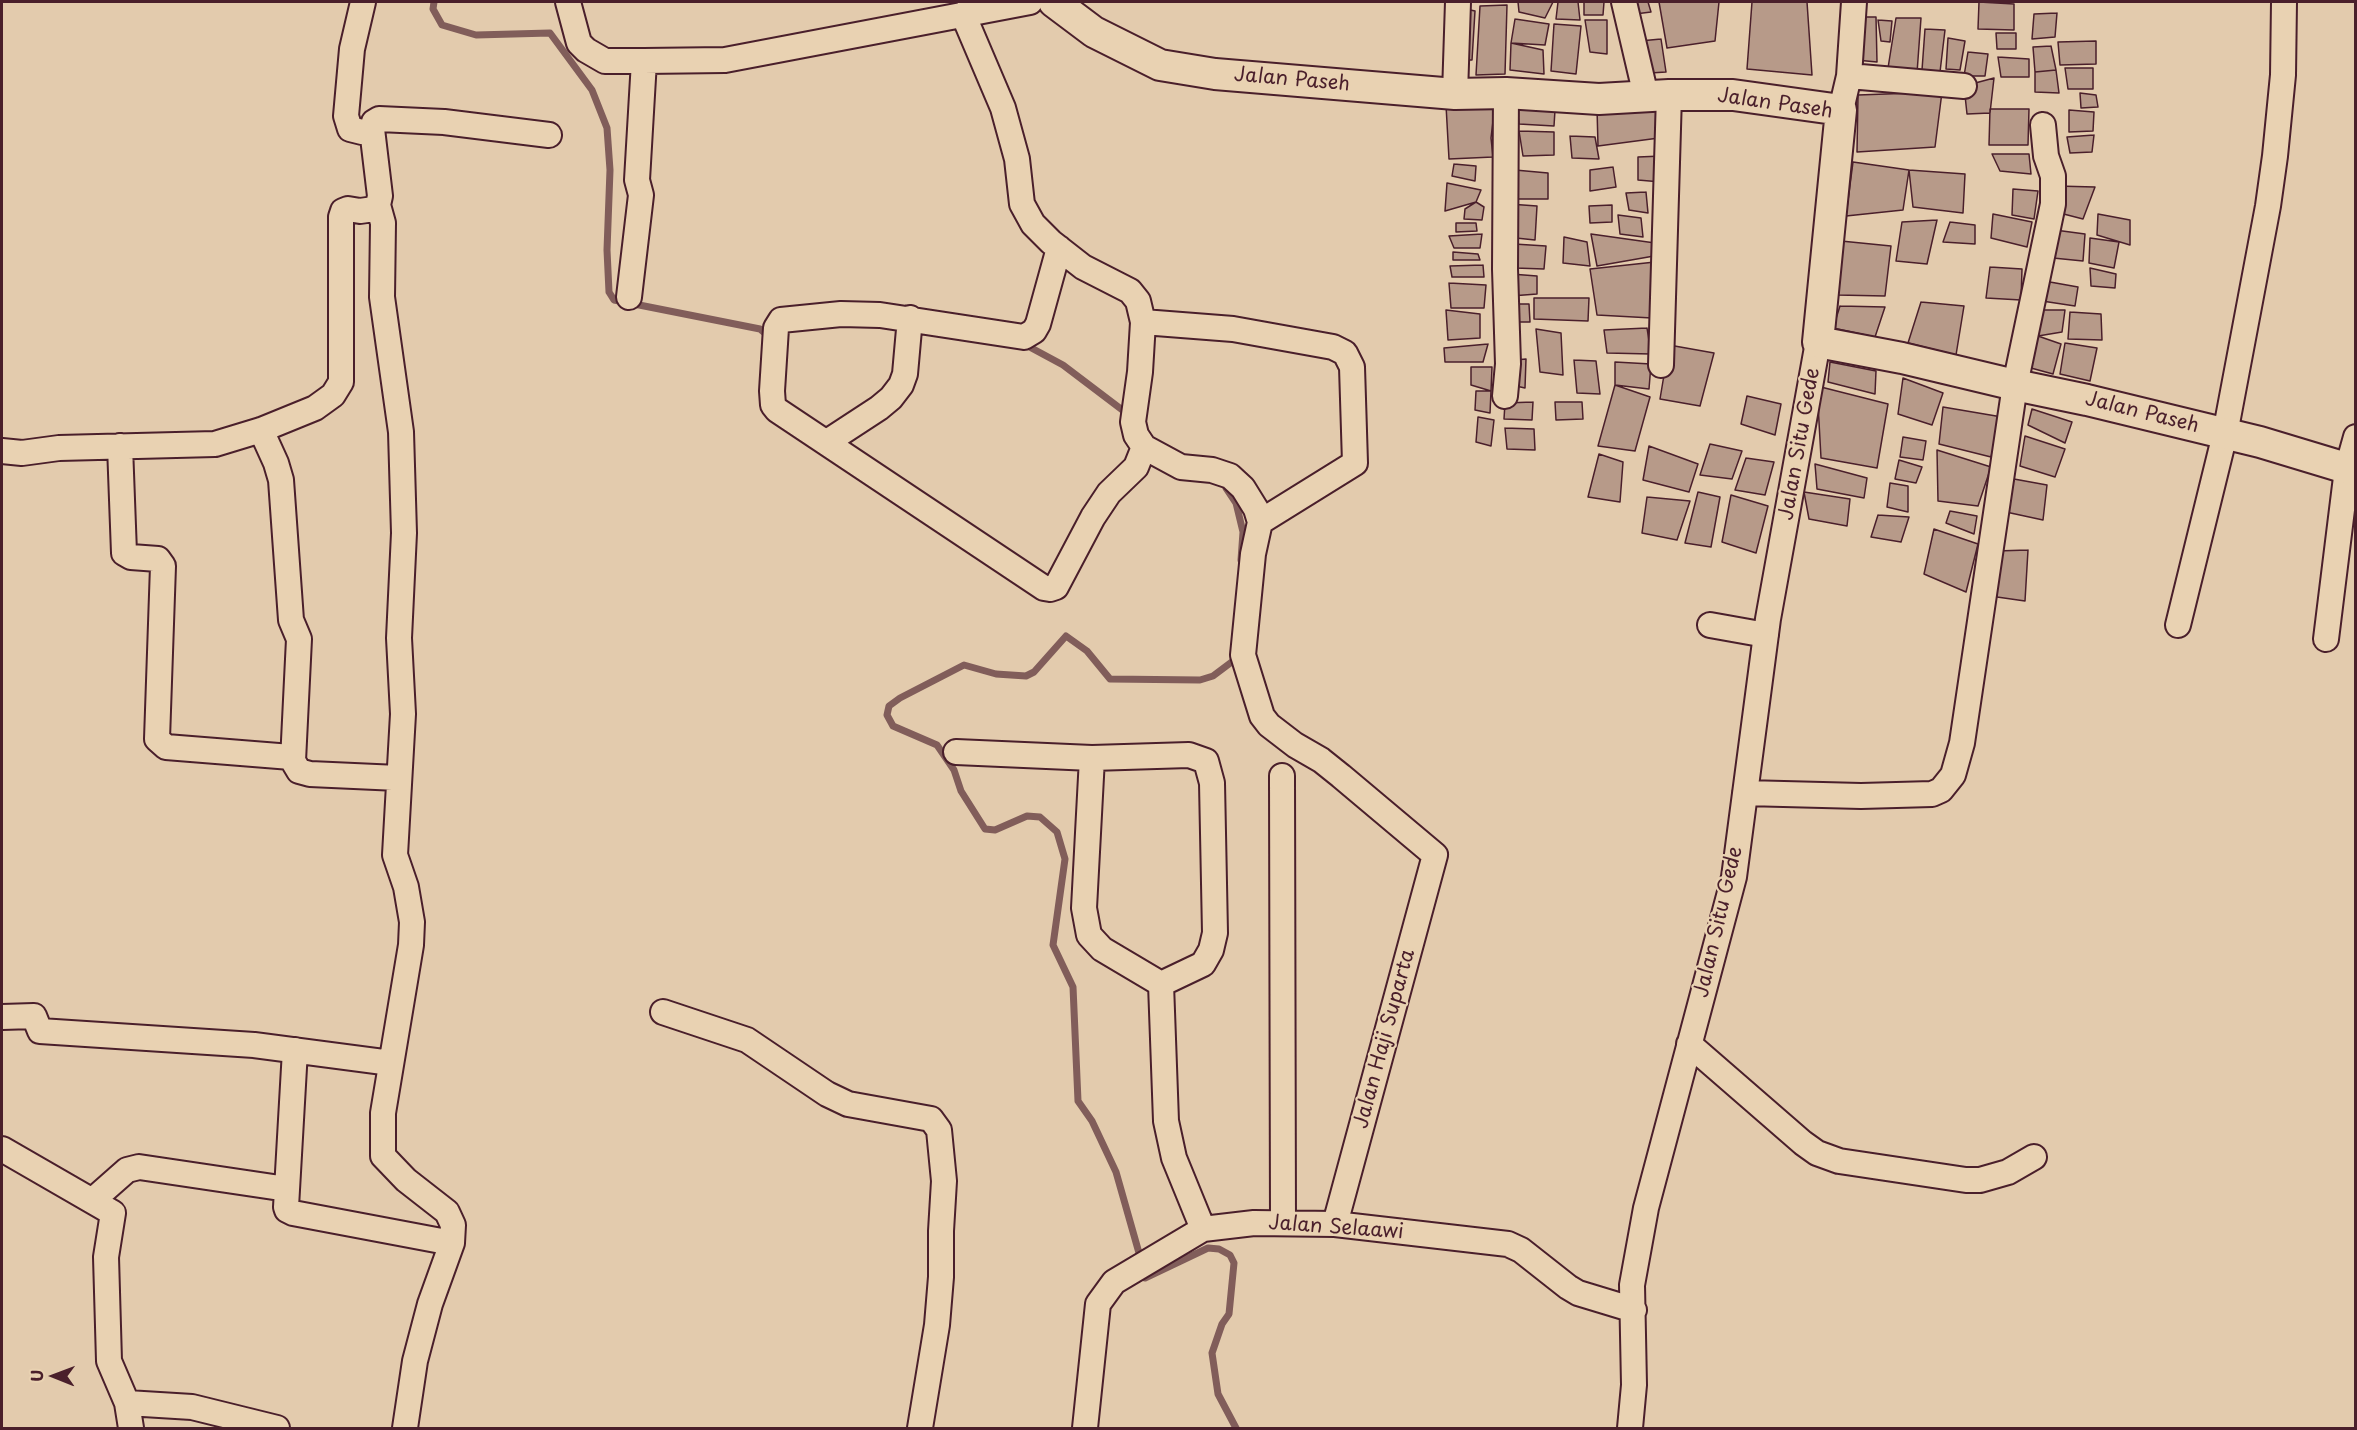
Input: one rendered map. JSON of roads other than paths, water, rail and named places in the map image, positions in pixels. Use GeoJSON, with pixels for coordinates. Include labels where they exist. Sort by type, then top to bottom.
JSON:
{"type":"FeatureCollection","features":[{"type":"Feature","properties":{"kind":"street"},"geometry":{"type":"LineString","coordinates":[[363,2],[352,49],[346,116],[350,129],[362,132],[372,129]]}},
{"type":"Feature","properties":{"kind":"street"},"geometry":{"type":"LineString","coordinates":[[568,2],[579,43],[605,61],[725,60],[1030,2]]}},
{"type":"Feature","properties":{"kind":"street","name":"Jalan Paseh"},"geometry":{"type":"LineString","coordinates":[[1054,2],[1094,32],[1160,65],[1215,74],[1455,94],[1506,93],[1599,99],[1733,95],[1841,110],[1818,342],[1902,358],[2087,400],[2225,434],[2351,470]]}},
{"type":"Feature","properties":{"kind":"street"},"geometry":{"type":"LineString","coordinates":[[1455,94],[1458,2]]}},
{"type":"Feature","properties":{"kind":"street"},"geometry":{"type":"LineString","coordinates":[[1624,2],[1657,96],[1661,365]]}},
{"type":"Feature","properties":{"kind":"street"},"geometry":{"type":"LineString","coordinates":[[1841,110],[1849,76],[1854,2]]}},
{"type":"Feature","properties":{"kind":"street"},"geometry":{"type":"LineString","coordinates":[[2178,626],[2225,434],[2275,156],[2283,75],[2284,2]]}},
{"type":"Feature","properties":{"kind":"street"},"geometry":{"type":"LineString","coordinates":[[963,14],[1003,108],[1017,159],[1022,204],[1033,224],[1083,267],[1130,291],[1138,301],[1143,322],[1140,372],[1133,422],[1143,453],[1181,467],[1212,470],[1230,476],[1250,497],[1260,522],[1355,463],[1352,367],[1345,353],[1333,347],[1233,329],[1143,322]]}},
{"type":"Feature","properties":{"kind":"street"},"geometry":{"type":"LineString","coordinates":[[629,297],[641,195],[637,180],[644,61]]}},
{"type":"Feature","properties":{"kind":"street"},"geometry":{"type":"LineString","coordinates":[[1849,76],[1964,86]]}},
{"type":"Feature","properties":{"kind":"street"},"geometry":{"type":"LineString","coordinates":[[1505,396],[1508,364],[1505,269],[1506,93]]}},
{"type":"Feature","properties":{"kind":"street"},"geometry":{"type":"LineString","coordinates":[[405,1428],[416,1361],[430,1304],[452,1243],[453,1225],[447,1212],[406,1180],[383,1156],[383,1113],[411,945],[412,922],[406,887],[395,855],[403,714],[399,638],[404,533],[401,432],[382,297],[383,223],[378,205],[380,196],[372,129],[374,122],[379,119],[444,122],[549,135]]}},
{"type":"Feature","properties":{"kind":"street"},"geometry":{"type":"LineString","coordinates":[[1745,794],[1862,796],[1932,794],[1941,790],[1948,783],[1958,761],[2015,385],[2053,204],[2053,176],[2046,156],[2043,125]]}},
{"type":"Feature","properties":{"kind":"street"},"geometry":{"type":"LineString","coordinates":[[2,451],[22,453],[60,448],[215,444],[261,430],[315,408],[333,395],[341,382],[341,217],[348,209],[360,211],[374,209],[378,205]]}},
{"type":"Feature","properties":{"kind":"street"},"geometry":{"type":"LineString","coordinates":[[1059,248],[1038,324],[1029,335],[1017,337],[909,324],[880,315],[841,314],[778,322],[772,391],[774,405],[777,410],[1050,590],[1056,587],[1093,517],[1143,453]]}},
{"type":"Feature","properties":{"kind":"street"},"geometry":{"type":"LineString","coordinates":[[827,442],[879,408],[896,392],[905,374],[909,324]]}},
{"type":"Feature","properties":{"kind":"street","name":"Jalan Situ Gede"},"geometry":{"type":"LineString","coordinates":[[1630,1428],[1634,1384],[1632,1285],[1646,1208],[1734,878],[1766,635],[1818,342]]}},
{"type":"Feature","properties":{"kind":"street"},"geometry":{"type":"LineString","coordinates":[[261,430],[281,480],[291,620],[299,639],[291,757],[299,771],[310,774],[398,778]]}},
{"type":"Feature","properties":{"kind":"street"},"geometry":{"type":"LineString","coordinates":[[2326,639],[2355,437]]}},
{"type":"Feature","properties":{"kind":"street"},"geometry":{"type":"LineString","coordinates":[[120,446],[124,553],[131,557],[158,559],[164,567],[157,740],[166,747],[291,757]]}},
{"type":"Feature","properties":{"kind":"street","name":"Jalan Haji Suparta"},"geometry":{"type":"LineString","coordinates":[[1260,522],[1253,554],[1243,655],[1262,716],[1269,725],[1295,745],[1321,760],[1436,855],[1335,1224]]}},
{"type":"Feature","properties":{"kind":"street"},"geometry":{"type":"LineString","coordinates":[[1710,625],[1766,635]]}},
{"type":"Feature","properties":{"kind":"street"},"geometry":{"type":"LineString","coordinates":[[956,752],[1092,758],[1189,755],[1206,761],[1212,783],[1215,933],[1211,950],[1203,964],[1161,984]]}},
{"type":"Feature","properties":{"kind":"street"},"geometry":{"type":"LineString","coordinates":[[1092,758],[1084,908],[1089,935],[1102,949],[1161,984]]}},
{"type":"Feature","properties":{"kind":"street"},"geometry":{"type":"LineString","coordinates":[[1282,776],[1283,1222]]}},
{"type":"Feature","properties":{"kind":"street"},"geometry":{"type":"LineString","coordinates":[[1161,984],[1166,1120],[1174,1158],[1203,1229]]}},
{"type":"Feature","properties":{"kind":"street"},"geometry":{"type":"LineString","coordinates":[[663,1012],[747,1040],[827,1094],[848,1104],[931,1119],[939,1130],[944,1181],[941,1277],[937,1325],[920,1428]]}},
{"type":"Feature","properties":{"kind":"street"},"geometry":{"type":"LineString","coordinates":[[2,1017],[34,1016],[40,1031],[254,1045],[391,1063]]}},
{"type":"Feature","properties":{"kind":"street"},"geometry":{"type":"LineString","coordinates":[[1689,1044],[1803,1143],[1817,1153],[1839,1161],[1966,1180],[1980,1180],[2008,1172],[2034,1157]]}},
{"type":"Feature","properties":{"kind":"street"},"geometry":{"type":"LineString","coordinates":[[295,1050],[286,1207],[290,1212],[452,1243]]}},
{"type":"Feature","properties":{"kind":"street"},"geometry":{"type":"LineString","coordinates":[[2,1149],[113,1213],[106,1257],[109,1361],[127,1403],[131,1428]]}},
{"type":"Feature","properties":{"kind":"street"},"geometry":{"type":"LineString","coordinates":[[93,1200],[127,1170],[139,1167],[287,1189]]}},
{"type":"Feature","properties":{"kind":"street","name":"Jalan Selaawi"},"geometry":{"type":"LineString","coordinates":[[1085,1428],[1098,1304],[1114,1282],[1172,1250],[1203,1229],[1254,1223],[1335,1224],[1508,1245],[1521,1250],[1578,1293],[1634,1310]]}},
{"type":"Feature","properties":{"kind":"street"},"geometry":{"type":"LineString","coordinates":[[127,1403],[192,1407],[277,1428]]}},
{"type":"Feature","properties":{"kind":"waterway"},"geometry":{"type":"LineString","coordinates":[[434,2],[433,9],[442,25],[476,35],[550,33],[592,90],[607,128],[610,170],[607,250],[609,292],[614,300],[760,329],[770,334]]}},
{"type":"Feature","properties":{"kind":"waterway"},"geometry":{"type":"LineString","coordinates":[[1024,344],[1063,365],[1125,412],[1126,417]]}},
{"type":"Feature","properties":{"kind":"waterway"},"geometry":{"type":"LineString","coordinates":[[1226,488],[1236,503],[1243,532],[1241,560]]}},
{"type":"Feature","properties":{"kind":"waterway"},"geometry":{"type":"LineString","coordinates":[[1141,1260],[1116,1172],[1092,1121],[1078,1101],[1073,987],[1053,945],[1065,859],[1057,832],[1040,817],[1027,816],[995,830],[985,829],[961,791],[954,770],[937,745],[893,726],[887,715],[889,706],[900,698],[964,665],[996,674],[1026,676],[1034,672],[1066,636],[1087,651],[1110,679],[1200,680],[1213,676],[1233,661],[1234,654]]}},
{"type":"Feature","properties":{"kind":"waterway"},"geometry":{"type":"LineString","coordinates":[[1144,1271],[1145,1278],[1208,1248],[1219,1249],[1230,1255],[1234,1263],[1229,1314],[1222,1324],[1212,1353],[1218,1394],[1236,1428]]}}]}
